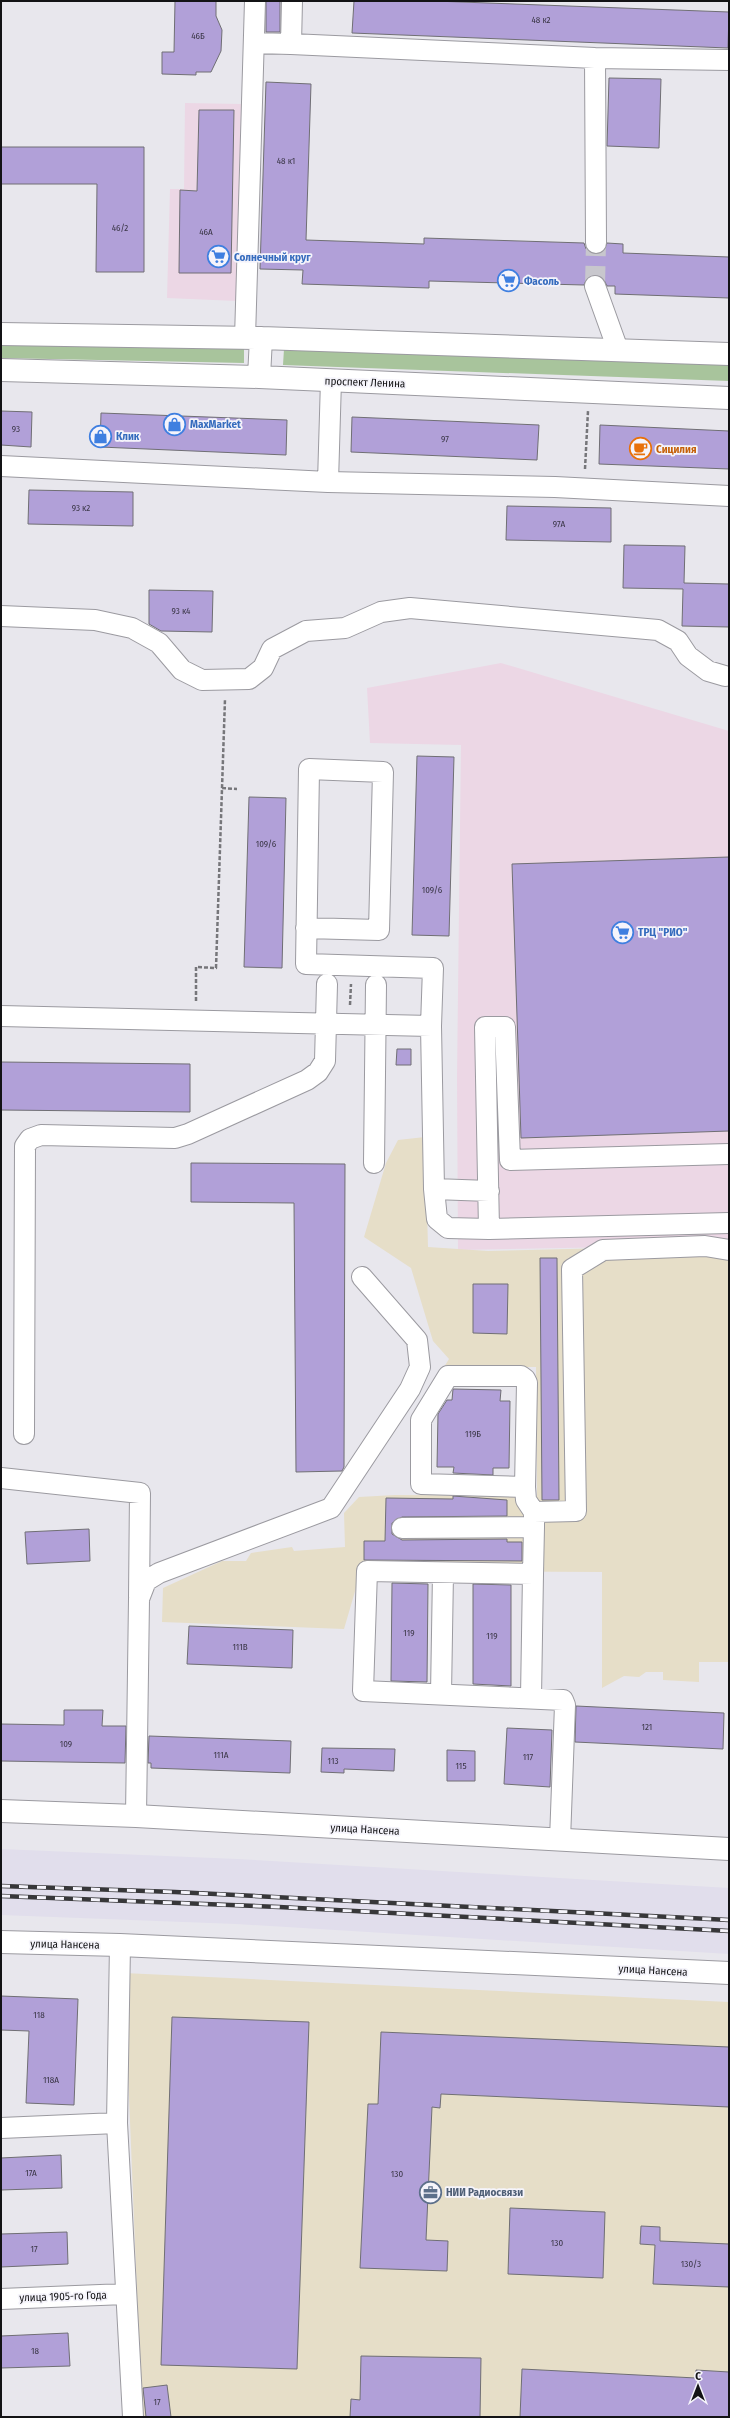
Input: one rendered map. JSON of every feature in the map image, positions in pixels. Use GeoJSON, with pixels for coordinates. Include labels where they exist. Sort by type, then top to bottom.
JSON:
{"type":"FeatureCollection","features":[{"type":"Feature","properties":{"kind":"main road"},"geometry":{"type":"LineString","coordinates":[[1,334],[253,338],[729,354]]}},
{"type":"Feature","properties":{"kind":"main road"},"geometry":{"type":"LineString","coordinates":[[253,338],[259,377]]}},
{"type":"Feature","properties":{"kind":"main road","name":"проспект Ленина"},"geometry":{"type":"LineString","coordinates":[[1,370],[259,377],[729,398]]}},
{"type":"Feature","properties":{"kind":"main road","name":"улица Нансена"},"geometry":{"type":"LineString","coordinates":[[1,1811],[136,1816],[729,1849]]}},
{"type":"Feature","properties":{"kind":"main road","name":"улица Нансена"},"geometry":{"type":"LineString","coordinates":[[1,1942],[120,1945],[729,1973]]}},
{"type":"Feature","properties":{"kind":"street"},"geometry":{"type":"LineString","coordinates":[[253,338],[255,1]]}},
{"type":"Feature","properties":{"kind":"street"},"geometry":{"type":"LineString","coordinates":[[291,44],[292,1]]}},
{"type":"Feature","properties":{"kind":"street"},"geometry":{"type":"LineString","coordinates":[[254,43],[595,58],[729,60]]}},
{"type":"Feature","properties":{"kind":"street"},"geometry":{"type":"LineString","coordinates":[[595,58],[596,243]]}},
{"type":"Feature","properties":{"kind":"street"},"geometry":{"type":"LineString","coordinates":[[595,286],[618,350]]}},
{"type":"Feature","properties":{"kind":"street"},"geometry":{"type":"LineString","coordinates":[[328,482],[331,380]]}},
{"type":"Feature","properties":{"kind":"street"},"geometry":{"type":"LineString","coordinates":[[1,466],[328,482],[584,488],[729,496]]}},
{"type":"Feature","properties":{"kind":"street"},"geometry":{"type":"LineString","coordinates":[[1,616],[95,620],[132,628],[159,644],[182,670],[202,680],[249,679],[263,668],[272,649],[306,632],[345,628],[381,612],[410,608],[658,630],[678,641],[688,656],[708,671],[725,676]]}},
{"type":"Feature","properties":{"kind":"street"},"geometry":{"type":"LineString","coordinates":[[306,928],[379,930],[383,772],[309,769],[306,928],[306,964],[433,968],[431,1026],[434,1190],[437,1219],[448,1228],[489,1230],[729,1223]]}},
{"type":"Feature","properties":{"kind":"street"},"geometry":{"type":"LineString","coordinates":[[24,1434],[25,1146],[30,1139],[41,1135],[175,1138],[188,1134],[307,1080],[318,1072],[325,1061],[327,984]]}},
{"type":"Feature","properties":{"kind":"street"},"geometry":{"type":"LineString","coordinates":[[374,1163],[376,985]]}},
{"type":"Feature","properties":{"kind":"street"},"geometry":{"type":"LineString","coordinates":[[1,1016],[376,1026],[431,1026]]}},
{"type":"Feature","properties":{"kind":"street"},"geometry":{"type":"LineString","coordinates":[[489,1230],[485,1027],[505,1027],[510,1160],[729,1154]]}},
{"type":"Feature","properties":{"kind":"street"},"geometry":{"type":"LineString","coordinates":[[434,1190],[489,1191]]}},
{"type":"Feature","properties":{"kind":"street"},"geometry":{"type":"LineString","coordinates":[[402,1528],[534,1520],[576,1511],[572,1269],[603,1250],[705,1246],[729,1250]]}},
{"type":"Feature","properties":{"kind":"street"},"geometry":{"type":"LineString","coordinates":[[139,1599],[146,1582],[159,1573],[331,1508],[410,1389],[420,1368],[417,1340],[362,1277]]}},
{"type":"Feature","properties":{"kind":"street"},"geometry":{"type":"LineString","coordinates":[[525,1487],[421,1484],[420,1425],[423,1416],[444,1394],[444,1380],[453,1375],[521,1376],[525,1378],[525,1487],[526,1500],[534,1520],[532,1697]]}},
{"type":"Feature","properties":{"kind":"street"},"geometry":{"type":"LineString","coordinates":[[1,1478],[140,1493],[136,1816]]}},
{"type":"Feature","properties":{"kind":"street"},"geometry":{"type":"LineString","coordinates":[[533,1574],[368,1571],[363,1691],[558,1698],[563,1700],[565,1705],[560,1840]]}},
{"type":"Feature","properties":{"kind":"street"},"geometry":{"type":"LineString","coordinates":[[441,1694],[443,1573]]}},
{"type":"Feature","properties":{"kind":"street"},"geometry":{"type":"LineString","coordinates":[[120,1945],[117,2123],[132,2417]]}},
{"type":"Feature","properties":{"kind":"street"},"geometry":{"type":"LineString","coordinates":[[1,2128],[117,2123]]}},
{"type":"Feature","properties":{"kind":"street","name":"улица 1905-го Года"},"geometry":{"type":"LineString","coordinates":[[1,2299],[125,2294]]}},
{"type":"Feature","properties":{"kind":"path"},"geometry":{"type":"LineString","coordinates":[[584,488],[589,392]]}},
{"type":"Feature","properties":{"kind":"path"},"geometry":{"type":"LineString","coordinates":[[196,1001],[196,967],[216,968],[225,698]]}},
{"type":"Feature","properties":{"kind":"path"},"geometry":{"type":"LineString","coordinates":[[222,788],[238,789]]}},
{"type":"Feature","properties":{"kind":"path"},"geometry":{"type":"LineString","coordinates":[[350,1005],[351,982]]}},
{"type":"Feature","properties":{"kind":"shaded area"},"geometry":{"type":"Polygon","coordinates":[[[185,103],[241,104],[237,301],[167,298],[170,189],[184,189],[185,103]]]}},
{"type":"Feature","properties":{"kind":"shaded area"},"geometry":{"type":"Polygon","coordinates":[[[501,663],[729,731],[729,1245],[458,1250],[457,1077],[461,745],[370,743],[367,688],[501,663]]]}},
{"type":"Feature","properties":{"kind":"shaded area"},"geometry":{"type":"Polygon","coordinates":[[[425,1137],[428,1247],[488,1251],[729,1245],[729,1662],[699,1662],[699,1682],[663,1680],[663,1672],[646,1672],[639,1677],[624,1676],[602,1688],[602,1572],[383,1571],[356,1588],[344,1629],[162,1622],[163,1588],[222,1561],[246,1561],[251,1553],[292,1547],[294,1551],[345,1547],[344,1513],[359,1497],[395,1495],[537,1496],[536,1367],[444,1367],[449,1359],[433,1341],[411,1268],[364,1237],[386,1163],[398,1140],[425,1137]]]}},
{"type":"Feature","properties":{"kind":"shaded area"},"geometry":{"type":"Polygon","coordinates":[[[1,1849],[237,1859],[729,1888],[729,1954],[236,1924],[1,1915],[1,1849]]]}},
{"type":"Feature","properties":{"kind":"shaded area","name":"НИИ Радиосвязи"},"geometry":{"type":"Polygon","coordinates":[[[124,1973],[729,2002],[729,2417],[142,2417],[124,1973]]]}},
{"type":"Feature","properties":{"kind":"green space"},"geometry":{"type":"Polygon","coordinates":[[[1,344],[244,349],[244,363],[1,358],[1,344]]]}},
{"type":"Feature","properties":{"kind":"green space"},"geometry":{"type":"Polygon","coordinates":[[[284,349],[729,365],[729,381],[283,365],[284,349]]]}},
{"type":"Feature","properties":{"kind":"building"},"geometry":{"type":"Polygon","coordinates":[[[175,1],[216,1],[216,16],[222,30],[221,51],[211,72],[196,72],[196,75],[162,74],[162,52],[174,52],[175,1]]]}},
{"type":"Feature","properties":{"kind":"building"},"geometry":{"type":"Polygon","coordinates":[[[266,1],[280,1],[280,32],[266,32],[266,1]]]}},
{"type":"Feature","properties":{"kind":"building"},"geometry":{"type":"Polygon","coordinates":[[[354,1],[434,1],[729,12],[728,48],[352,33],[354,1]]]}},
{"type":"Feature","properties":{"kind":"building"},"geometry":{"type":"Polygon","coordinates":[[[609,78],[661,79],[659,148],[607,146],[609,78]]]}},
{"type":"Feature","properties":{"kind":"building"},"geometry":{"type":"Polygon","coordinates":[[[266,82],[311,84],[306,240],[424,244],[424,238],[584,243],[586,249],[596,254],[602,253],[607,243],[623,244],[623,253],[729,257],[729,298],[615,294],[615,286],[607,286],[603,278],[597,275],[587,278],[584,285],[429,281],[429,288],[302,284],[303,270],[260,269],[266,82]]]}},
{"type":"Feature","properties":{"kind":"building"},"geometry":{"type":"Polygon","coordinates":[[[199,110],[234,110],[231,273],[179,273],[180,190],[197,191],[199,110]]]}},
{"type":"Feature","properties":{"kind":"building"},"geometry":{"type":"Polygon","coordinates":[[[1,147],[144,147],[144,272],[96,272],[97,184],[1,184],[1,147]]]}},
{"type":"Feature","properties":{"kind":"building"},"geometry":{"type":"Polygon","coordinates":[[[1,411],[32,412],[31,447],[1,445],[1,411]]]}},
{"type":"Feature","properties":{"kind":"building"},"geometry":{"type":"Polygon","coordinates":[[[101,413],[287,420],[286,455],[100,447],[101,413]]]}},
{"type":"Feature","properties":{"kind":"building"},"geometry":{"type":"Polygon","coordinates":[[[352,417],[539,425],[537,460],[351,452],[352,417]]]}},
{"type":"Feature","properties":{"kind":"building"},"geometry":{"type":"Polygon","coordinates":[[[600,425],[729,431],[729,469],[599,464],[600,425]]]}},
{"type":"Feature","properties":{"kind":"building"},"geometry":{"type":"Polygon","coordinates":[[[29,490],[133,492],[133,526],[28,524],[29,490]]]}},
{"type":"Feature","properties":{"kind":"building"},"geometry":{"type":"Polygon","coordinates":[[[507,506],[611,508],[611,542],[506,540],[507,506]]]}},
{"type":"Feature","properties":{"kind":"building"},"geometry":{"type":"Polygon","coordinates":[[[624,545],[685,546],[684,583],[729,584],[729,627],[682,626],[683,589],[623,588],[624,545]]]}},
{"type":"Feature","properties":{"kind":"building"},"geometry":{"type":"Polygon","coordinates":[[[149,590],[213,591],[212,632],[161,631],[149,624],[149,590]]]}},
{"type":"Feature","properties":{"kind":"building"},"geometry":{"type":"Polygon","coordinates":[[[417,756],[454,757],[449,936],[412,935],[417,756]]]}},
{"type":"Feature","properties":{"kind":"building"},"geometry":{"type":"Polygon","coordinates":[[[249,797],[286,798],[282,968],[244,967],[249,797]]]}},
{"type":"Feature","properties":{"kind":"building","name":"ТРЦ \"РИО\""},"geometry":{"type":"Polygon","coordinates":[[[729,857],[729,1131],[521,1138],[512,864],[729,857]]]}},
{"type":"Feature","properties":{"kind":"building"},"geometry":{"type":"Polygon","coordinates":[[[397,1049],[411,1049],[411,1065],[396,1065],[397,1049]]]}},
{"type":"Feature","properties":{"kind":"building"},"geometry":{"type":"Polygon","coordinates":[[[1,1062],[190,1064],[190,1112],[1,1110],[1,1062]]]}},
{"type":"Feature","properties":{"kind":"building"},"geometry":{"type":"Polygon","coordinates":[[[191,1163],[345,1164],[344,1467],[342,1471],[296,1472],[294,1203],[191,1202],[191,1163]]]}},
{"type":"Feature","properties":{"kind":"building"},"geometry":{"type":"Polygon","coordinates":[[[540,1258],[557,1258],[559,1500],[542,1500],[540,1258]]]}},
{"type":"Feature","properties":{"kind":"building"},"geometry":{"type":"Polygon","coordinates":[[[473,1284],[508,1284],[507,1334],[473,1333],[473,1284]]]}},
{"type":"Feature","properties":{"kind":"building"},"geometry":{"type":"Polygon","coordinates":[[[453,1389],[501,1390],[500,1401],[510,1401],[509,1468],[493,1468],[493,1475],[453,1473],[454,1467],[437,1467],[438,1414],[447,1400],[452,1400],[453,1389]]]}},
{"type":"Feature","properties":{"kind":"building"},"geometry":{"type":"Polygon","coordinates":[[[453,1496],[507,1500],[507,1516],[402,1517],[392,1523],[392,1534],[402,1540],[507,1539],[507,1542],[522,1542],[522,1561],[364,1560],[364,1541],[385,1541],[386,1498],[453,1499],[453,1496]]]}},
{"type":"Feature","properties":{"kind":"building"},"geometry":{"type":"Polygon","coordinates":[[[89,1529],[90,1561],[27,1564],[25,1532],[89,1529]]]}},
{"type":"Feature","properties":{"kind":"building"},"geometry":{"type":"Polygon","coordinates":[[[392,1583],[428,1584],[427,1682],[391,1681],[392,1583]]]}},
{"type":"Feature","properties":{"kind":"building"},"geometry":{"type":"Polygon","coordinates":[[[473,1584],[511,1585],[511,1686],[473,1684],[473,1584]]]}},
{"type":"Feature","properties":{"kind":"building"},"geometry":{"type":"Polygon","coordinates":[[[189,1626],[293,1630],[292,1668],[187,1664],[189,1626]]]}},
{"type":"Feature","properties":{"kind":"building"},"geometry":{"type":"Polygon","coordinates":[[[576,1706],[724,1713],[723,1749],[575,1742],[576,1706]]]}},
{"type":"Feature","properties":{"kind":"building"},"geometry":{"type":"Polygon","coordinates":[[[64,1710],[103,1710],[102,1726],[126,1726],[125,1763],[1,1761],[1,1724],[64,1725],[64,1710]]]}},
{"type":"Feature","properties":{"kind":"building"},"geometry":{"type":"Polygon","coordinates":[[[507,1728],[552,1730],[550,1787],[504,1784],[507,1728]]]}},
{"type":"Feature","properties":{"kind":"building"},"geometry":{"type":"Polygon","coordinates":[[[149,1736],[291,1741],[290,1773],[151,1768],[151,1763],[148,1763],[149,1736]]]}},
{"type":"Feature","properties":{"kind":"building"},"geometry":{"type":"Polygon","coordinates":[[[322,1748],[395,1749],[394,1771],[344,1769],[344,1773],[321,1772],[322,1748]]]}},
{"type":"Feature","properties":{"kind":"building"},"geometry":{"type":"Polygon","coordinates":[[[447,1750],[475,1751],[475,1781],[447,1781],[447,1750]]]}},
{"type":"Feature","properties":{"kind":"building"},"geometry":{"type":"Polygon","coordinates":[[[1,1996],[78,1999],[74,2105],[26,2103],[29,2031],[1,2030],[1,1996]]]}},
{"type":"Feature","properties":{"kind":"building"},"geometry":{"type":"Polygon","coordinates":[[[172,2017],[309,2022],[297,2369],[161,2365],[172,2017]]]}},
{"type":"Feature","properties":{"kind":"building"},"geometry":{"type":"Polygon","coordinates":[[[381,2032],[729,2047],[729,2107],[441,2094],[440,2108],[432,2107],[426,2240],[448,2241],[447,2271],[360,2268],[368,2104],[378,2104],[381,2032]]]}},
{"type":"Feature","properties":{"kind":"building"},"geometry":{"type":"Polygon","coordinates":[[[61,2155],[62,2188],[1,2190],[1,2158],[61,2155]]]}},
{"type":"Feature","properties":{"kind":"building"},"geometry":{"type":"Polygon","coordinates":[[[510,2208],[605,2212],[603,2278],[508,2274],[510,2208]]]}},
{"type":"Feature","properties":{"kind":"building"},"geometry":{"type":"Polygon","coordinates":[[[641,2226],[660,2227],[660,2241],[729,2244],[729,2287],[653,2284],[655,2245],[640,2244],[641,2226]]]}},
{"type":"Feature","properties":{"kind":"building"},"geometry":{"type":"Polygon","coordinates":[[[67,2232],[68,2264],[1,2267],[1,2234],[67,2232]]]}},
{"type":"Feature","properties":{"kind":"building"},"geometry":{"type":"Polygon","coordinates":[[[68,2333],[70,2366],[1,2368],[1,2336],[68,2333]]]}},
{"type":"Feature","properties":{"kind":"building"},"geometry":{"type":"Polygon","coordinates":[[[361,2356],[481,2358],[480,2417],[350,2417],[351,2399],[360,2400],[361,2356]]]}},
{"type":"Feature","properties":{"kind":"building"},"geometry":{"type":"Polygon","coordinates":[[[522,2369],[696,2378],[696,2370],[729,2372],[729,2417],[520,2417],[522,2369]]]}},
{"type":"Feature","properties":{"kind":"building"},"geometry":{"type":"Polygon","coordinates":[[[167,2385],[171,2417],[146,2417],[143,2388],[167,2385]]]}},
{"type":"Feature","properties":{"kind":"tunnel"},"geometry":{"type":"LineString","coordinates":[[595,286],[596,243]]}},
{"type":"Feature","properties":{"kind":"railway"},"geometry":{"type":"LineString","coordinates":[[1,1886],[175,1892],[729,1920]]}},
{"type":"Feature","properties":{"kind":"railway"},"geometry":{"type":"LineString","coordinates":[[1,1896],[279,1907],[729,1931]]}},
{"type":"Feature","properties":{"kind":"place","name":"Солнечный круг"},"geometry":{"type":"Point","coordinates":[218,257]}},
{"type":"Feature","properties":{"kind":"place","name":"Фасоль"},"geometry":{"type":"Point","coordinates":[508,281]}},
{"type":"Feature","properties":{"kind":"place","name":"MaxMarket"},"geometry":{"type":"Point","coordinates":[175,424]}},
{"type":"Feature","properties":{"kind":"place","name":"Клик"},"geometry":{"type":"Point","coordinates":[100,436]}},
{"type":"Feature","properties":{"kind":"place","name":"Сицилия"},"geometry":{"type":"Point","coordinates":[640,449]}},
{"type":"Feature","properties":{"kind":"place","name":"ТРЦ \"РИО\""},"geometry":{"type":"Point","coordinates":[622,932]}},
{"type":"Feature","properties":{"kind":"place","name":"НИИ Радиосвязи"},"geometry":{"type":"Point","coordinates":[431,2192]}}]}
